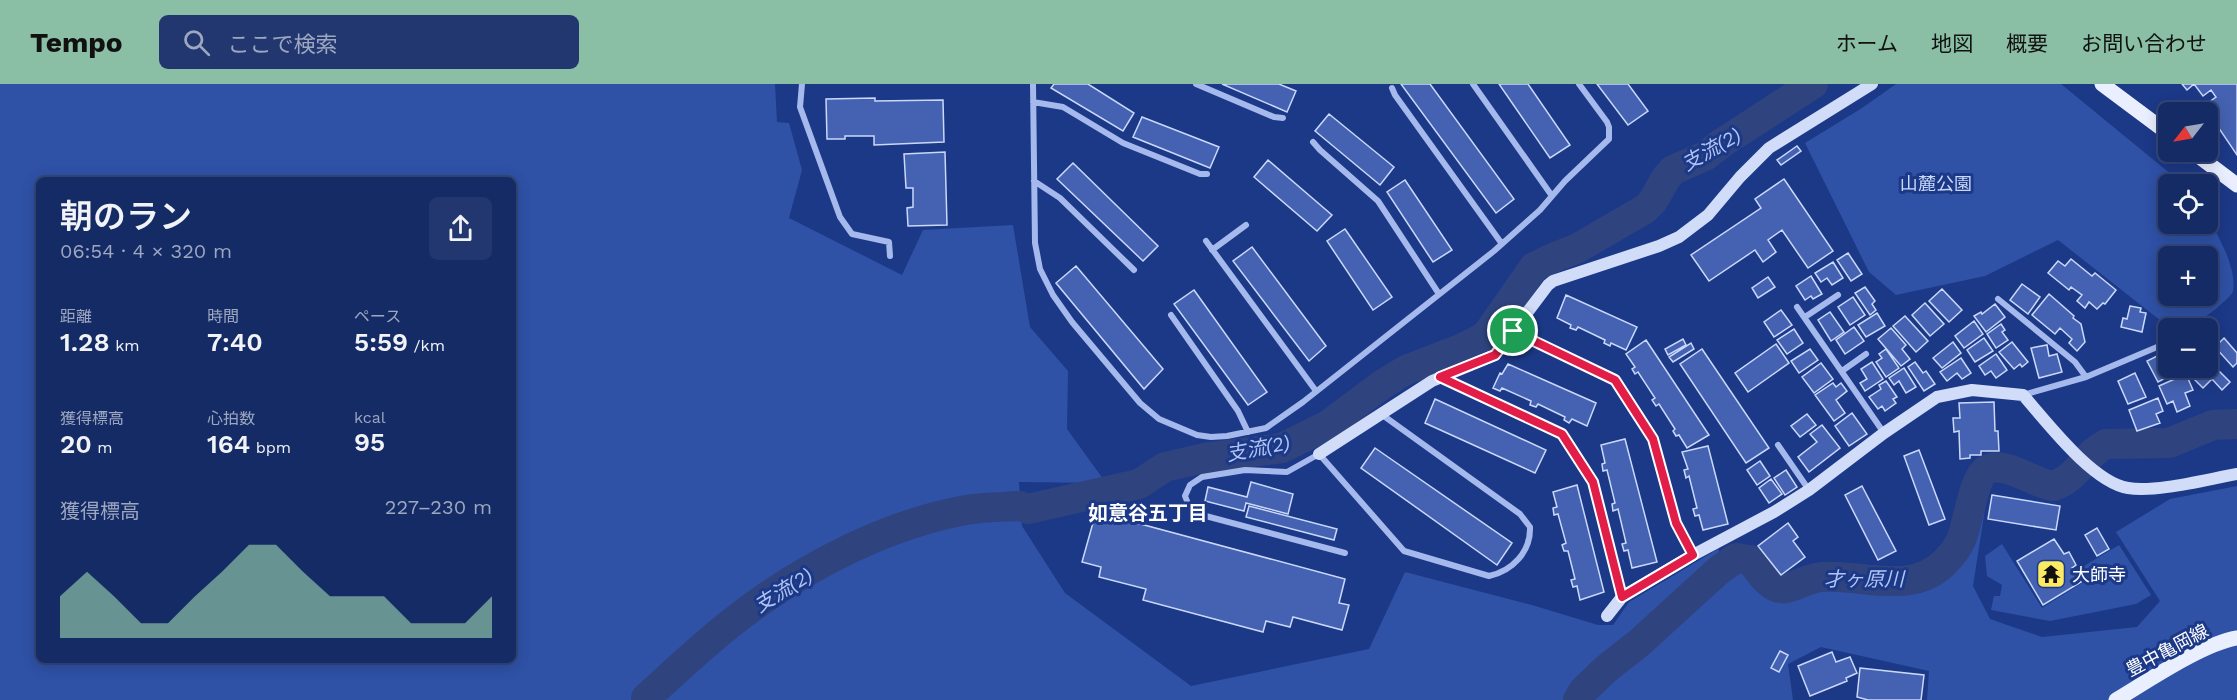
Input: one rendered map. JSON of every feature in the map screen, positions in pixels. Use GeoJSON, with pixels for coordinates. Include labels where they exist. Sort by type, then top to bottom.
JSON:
{"type":"FeatureCollection","features":[{"type":"Feature","properties":{"kind":"main road"},"geometry":{"type":"LineString","coordinates":[[2102,84],[2158,126]]}},
{"type":"Feature","properties":{"kind":"main road"},"geometry":{"type":"LineString","coordinates":[[2206,162],[2237,185]]}},
{"type":"Feature","properties":{"kind":"main road","name":"豊中亀岡線"},"geometry":{"type":"LineString","coordinates":[[2116,700],[2187,658],[2227,640],[2237,638]]}},
{"type":"Feature","properties":{"kind":"street"},"geometry":{"type":"LineString","coordinates":[[802,84],[800,107],[840,217],[852,234],[889,242],[890,256]]}},
{"type":"Feature","properties":{"kind":"street"},"geometry":{"type":"LineString","coordinates":[[1033,84],[1035,243],[1037,259],[1045,282],[1067,315],[1140,403],[1159,419],[1197,435],[1220,437],[1266,428],[1502,244],[1540,210],[1609,140],[1607,122],[1579,84]]}},
{"type":"Feature","properties":{"kind":"street"},"geometry":{"type":"LineString","coordinates":[[1196,84],[1274,117],[1283,118]]}},
{"type":"Feature","properties":{"kind":"street"},"geometry":{"type":"LineString","coordinates":[[1473,84],[1552,196]]}},
{"type":"Feature","properties":{"kind":"street"},"geometry":{"type":"LineString","coordinates":[[1345,553],[1202,515],[1189,506],[1185,496],[1190,484],[1202,477],[1245,470],[1287,472],[1440,377],[1495,355],[1553,281],[1659,246],[1679,237],[1708,215],[1740,177],[1769,148],[1872,84]]}},
{"type":"Feature","properties":{"kind":"street"},"geometry":{"type":"LineString","coordinates":[[1392,88],[1502,244]]}},
{"type":"Feature","properties":{"kind":"street"},"geometry":{"type":"LineString","coordinates":[[1033,102],[1063,107],[1123,143],[1200,174],[1207,174]]}},
{"type":"Feature","properties":{"kind":"street"},"geometry":{"type":"LineString","coordinates":[[1313,141],[1320,150],[1378,201],[1439,294]]}},
{"type":"Feature","properties":{"kind":"street"},"geometry":{"type":"LineString","coordinates":[[1034,181],[1060,198],[1134,270]]}},
{"type":"Feature","properties":{"kind":"street"},"geometry":{"type":"LineString","coordinates":[[1212,250],[1246,225]]}},
{"type":"Feature","properties":{"kind":"street"},"geometry":{"type":"LineString","coordinates":[[1206,241],[1316,391]]}},
{"type":"Feature","properties":{"kind":"street"},"geometry":{"type":"LineString","coordinates":[[1805,317],[1838,295]]}},
{"type":"Feature","properties":{"kind":"street"},"geometry":{"type":"LineString","coordinates":[[1998,299],[2075,362],[2086,377]]}},
{"type":"Feature","properties":{"kind":"street"},"geometry":{"type":"LineString","coordinates":[[1797,307],[1884,432]]}},
{"type":"Feature","properties":{"kind":"street"},"geometry":{"type":"LineString","coordinates":[[1171,315],[1238,411],[1248,432]]}},
{"type":"Feature","properties":{"kind":"street"},"geometry":{"type":"LineString","coordinates":[[1513,331],[1615,380],[1653,439],[1676,523],[1693,555]]}},
{"type":"Feature","properties":{"kind":"street"},"geometry":{"type":"LineString","coordinates":[[1607,616],[1622,597],[1809,490],[1884,432],[1937,397],[1972,390],[2023,395],[2086,377],[2158,347]]}},
{"type":"Feature","properties":{"kind":"street"},"geometry":{"type":"LineString","coordinates":[[1842,371],[1866,354]]}},
{"type":"Feature","properties":{"kind":"street"},"geometry":{"type":"LineString","coordinates":[[1440,377],[1562,434],[1593,482],[1622,597]]}},
{"type":"Feature","properties":{"kind":"street"},"geometry":{"type":"LineString","coordinates":[[2023,395],[2090,468],[2107,480],[2127,488],[2150,489],[2237,474]]}},
{"type":"Feature","properties":{"kind":"street"},"geometry":{"type":"LineString","coordinates":[[1318,454],[1404,551],[1489,576],[1501,574],[1512,567],[1528,544],[1530,527],[1526,519],[1380,414]]}},
{"type":"Feature","properties":{"kind":"street"},"geometry":{"type":"LineString","coordinates":[[1778,445],[1809,490]]}},
{"type":"Feature","properties":{"kind":"green space"},"geometry":{"type":"Polygon","coordinates":[[[0,84],[775,84],[777,122],[789,123],[802,170],[789,218],[902,275],[923,230],[1013,225],[1030,327],[1068,371],[1067,429],[1106,483],[1019,482],[1022,526],[1065,593],[1191,686],[1369,649],[1405,572],[1532,605],[1598,625],[1613,625],[1629,602],[1718,549],[1732,565],[1745,568],[1753,580],[1781,598],[1817,582],[1910,588],[1937,575],[1965,549],[1983,482],[1989,483],[1973,586],[1990,619],[2042,637],[2137,627],[2160,601],[2116,532],[2170,499],[2237,486],[2237,700],[1927,700],[1929,671],[1821,647],[1788,664],[1793,700],[0,700],[0,84]]]}},
{"type":"Feature","properties":{"kind":"green space","name":"山麓公園"},"geometry":{"type":"Polygon","coordinates":[[[1896,84],[2061,84],[2171,174],[2158,174],[2158,234],[2217,234],[2232,272],[2233,292],[2217,308],[2202,318],[2158,319],[2058,240],[1985,276],[1896,295],[1869,272],[1805,143],[1896,84]]]}},
{"type":"Feature","properties":{"kind":"green space"},"geometry":{"type":"Polygon","coordinates":[[[2002,544],[2042,608],[2085,581],[2079,569],[2119,545],[2151,595],[2136,604],[2050,621],[1991,610],[1994,596],[2000,596],[2002,585],[1987,576],[1985,556],[2002,544]]]}},
{"type":"Feature","properties":{"kind":"building"},"geometry":{"type":"Polygon","coordinates":[[[1054,84],[1088,84],[1134,113],[1123,131],[1051,88],[1054,84]]]}},
{"type":"Feature","properties":{"kind":"building"},"geometry":{"type":"Polygon","coordinates":[[[1222,84],[1279,84],[1296,91],[1287,112],[1222,84]]]}},
{"type":"Feature","properties":{"kind":"building"},"geometry":{"type":"Polygon","coordinates":[[[1401,84],[1430,84],[1514,199],[1496,213],[1401,84]]]}},
{"type":"Feature","properties":{"kind":"building"},"geometry":{"type":"Polygon","coordinates":[[[1499,84],[1528,84],[1570,145],[1550,158],[1499,84]]]}},
{"type":"Feature","properties":{"kind":"building"},"geometry":{"type":"Polygon","coordinates":[[[1597,84],[1628,84],[1648,111],[1628,125],[1597,84]]]}},
{"type":"Feature","properties":{"kind":"building"},"geometry":{"type":"Polygon","coordinates":[[[2182,84],[2194,84],[2187,90],[2182,84]]]}},
{"type":"Feature","properties":{"kind":"building"},"geometry":{"type":"Polygon","coordinates":[[[2194,84],[2237,84],[2237,155],[2218,127],[2218,102],[2209,102],[2216,97],[2211,90],[2203,96],[2194,84]]]}},
{"type":"Feature","properties":{"kind":"building"},"geometry":{"type":"Polygon","coordinates":[[[875,98],[875,101],[943,100],[944,142],[874,145],[874,136],[845,136],[845,139],[827,139],[826,99],[875,98]]]}},
{"type":"Feature","properties":{"kind":"building"},"geometry":{"type":"Polygon","coordinates":[[[1329,114],[1394,167],[1380,185],[1315,131],[1329,114]]]}},
{"type":"Feature","properties":{"kind":"building"},"geometry":{"type":"Polygon","coordinates":[[[1142,117],[1219,147],[1210,168],[1133,137],[1142,117]]]}},
{"type":"Feature","properties":{"kind":"building"},"geometry":{"type":"Polygon","coordinates":[[[1797,146],[1801,151],[1781,165],[1777,160],[1797,146]]]}},
{"type":"Feature","properties":{"kind":"building"},"geometry":{"type":"Polygon","coordinates":[[[945,152],[947,225],[908,226],[907,208],[913,207],[913,188],[906,188],[904,154],[945,152]]]}},
{"type":"Feature","properties":{"kind":"building"},"geometry":{"type":"Polygon","coordinates":[[[1268,160],[1332,215],[1317,231],[1254,177],[1268,160]]]}},
{"type":"Feature","properties":{"kind":"building"},"geometry":{"type":"Polygon","coordinates":[[[1073,163],[1158,246],[1143,261],[1057,179],[1073,163]]]}},
{"type":"Feature","properties":{"kind":"building"},"geometry":{"type":"Polygon","coordinates":[[[1784,179],[1833,251],[1808,268],[1782,230],[1768,240],[1776,252],[1763,262],[1755,250],[1709,281],[1691,255],[1761,208],[1755,199],[1784,179]]]}},
{"type":"Feature","properties":{"kind":"building"},"geometry":{"type":"Polygon","coordinates":[[[1405,180],[1452,250],[1433,262],[1387,192],[1405,180]]]}},
{"type":"Feature","properties":{"kind":"building"},"geometry":{"type":"Polygon","coordinates":[[[1345,229],[1392,297],[1373,310],[1327,241],[1345,229]]]}},
{"type":"Feature","properties":{"kind":"building"},"geometry":{"type":"Polygon","coordinates":[[[1252,247],[1326,346],[1309,361],[1233,261],[1252,247]]]}},
{"type":"Feature","properties":{"kind":"building"},"geometry":{"type":"Polygon","coordinates":[[[1848,253],[1862,274],[1851,281],[1837,260],[1848,253]]]}},
{"type":"Feature","properties":{"kind":"building"},"geometry":{"type":"Polygon","coordinates":[[[2071,259],[2092,276],[2095,273],[2116,290],[2105,304],[2103,303],[2097,309],[2089,302],[2085,308],[2077,301],[2082,295],[2071,287],[2069,290],[2048,273],[2058,261],[2065,266],[2071,259]]]}},
{"type":"Feature","properties":{"kind":"building"},"geometry":{"type":"Polygon","coordinates":[[[1833,262],[1843,278],[1832,285],[1827,278],[1821,282],[1815,273],[1833,262]]]}},
{"type":"Feature","properties":{"kind":"building"},"geometry":{"type":"Polygon","coordinates":[[[1076,266],[1163,369],[1144,389],[1056,283],[1076,266]]]}},
{"type":"Feature","properties":{"kind":"building"},"geometry":{"type":"Polygon","coordinates":[[[1811,276],[1822,294],[1805,300],[1796,286],[1811,276]]]}},
{"type":"Feature","properties":{"kind":"building"},"geometry":{"type":"Polygon","coordinates":[[[1768,277],[1775,287],[1758,298],[1752,288],[1768,277]]]}},
{"type":"Feature","properties":{"kind":"building"},"geometry":{"type":"Polygon","coordinates":[[[2022,284],[2040,297],[2028,314],[2010,300],[2022,284]]]}},
{"type":"Feature","properties":{"kind":"building"},"geometry":{"type":"Polygon","coordinates":[[[1865,287],[1875,301],[1872,304],[1876,310],[1870,315],[1855,293],[1865,287]]]}},
{"type":"Feature","properties":{"kind":"building"},"geometry":{"type":"Polygon","coordinates":[[[1942,289],[1962,310],[1949,322],[1929,301],[1942,289]]]}},
{"type":"Feature","properties":{"kind":"building"},"geometry":{"type":"Polygon","coordinates":[[[1194,290],[1267,392],[1248,405],[1174,304],[1194,290]]]}},
{"type":"Feature","properties":{"kind":"building"},"geometry":{"type":"Polygon","coordinates":[[[2049,294],[2081,324],[2085,342],[2077,351],[2069,343],[2072,339],[2060,328],[2055,334],[2032,315],[2049,294]]]}},
{"type":"Feature","properties":{"kind":"building"},"geometry":{"type":"Polygon","coordinates":[[[1566,295],[1637,327],[1626,350],[1611,343],[1610,346],[1604,343],[1605,340],[1578,327],[1576,330],[1570,328],[1571,325],[1557,318],[1566,295]]]}},
{"type":"Feature","properties":{"kind":"building"},"geometry":{"type":"Polygon","coordinates":[[[1853,297],[1865,315],[1850,325],[1838,307],[1853,297]]]}},
{"type":"Feature","properties":{"kind":"building"},"geometry":{"type":"Polygon","coordinates":[[[1925,303],[1944,324],[1930,336],[1912,315],[1925,303]]]}},
{"type":"Feature","properties":{"kind":"building"},"geometry":{"type":"Polygon","coordinates":[[[1995,304],[2005,317],[1986,332],[1974,316],[1981,312],[1982,314],[1995,304]]]}},
{"type":"Feature","properties":{"kind":"building"},"geometry":{"type":"Polygon","coordinates":[[[2130,306],[2141,308],[2140,312],[2146,313],[2142,332],[2121,327],[2123,318],[2127,319],[2130,306]]]}},
{"type":"Feature","properties":{"kind":"building"},"geometry":{"type":"Polygon","coordinates":[[[1781,310],[1792,325],[1774,337],[1764,322],[1781,310]]]}},
{"type":"Feature","properties":{"kind":"building"},"geometry":{"type":"Polygon","coordinates":[[[1830,312],[1844,332],[1831,341],[1818,320],[1830,312]]]}},
{"type":"Feature","properties":{"kind":"building"},"geometry":{"type":"Polygon","coordinates":[[[1877,313],[1885,326],[1866,337],[1858,325],[1877,313]]]}},
{"type":"Feature","properties":{"kind":"building"},"geometry":{"type":"Polygon","coordinates":[[[1905,316],[1928,341],[1916,352],[1893,326],[1905,316]]]}},
{"type":"Feature","properties":{"kind":"building"},"geometry":{"type":"Polygon","coordinates":[[[1974,321],[1983,334],[1964,348],[1955,336],[1974,321]]]}},
{"type":"Feature","properties":{"kind":"building"},"geometry":{"type":"Polygon","coordinates":[[[2001,324],[2005,330],[2002,332],[2008,340],[1996,348],[1987,334],[2001,324]]]}},
{"type":"Feature","properties":{"kind":"building"},"geometry":{"type":"Polygon","coordinates":[[[1854,327],[1864,341],[1845,354],[1836,340],[1854,327]]]}},
{"type":"Feature","properties":{"kind":"building"},"geometry":{"type":"Polygon","coordinates":[[[1891,328],[1906,345],[1902,349],[1910,359],[1901,366],[1878,339],[1891,328]]]}},
{"type":"Feature","properties":{"kind":"building"},"geometry":{"type":"Polygon","coordinates":[[[1794,329],[1803,343],[1787,354],[1777,340],[1794,329]]]}},
{"type":"Feature","properties":{"kind":"building"},"geometry":{"type":"Polygon","coordinates":[[[1984,338],[1993,351],[1975,362],[1967,350],[1984,338]]]}},
{"type":"Feature","properties":{"kind":"building"},"geometry":{"type":"Polygon","coordinates":[[[2224,338],[2237,353],[2237,363],[2233,367],[2218,350],[2218,344],[2224,338]]]}},
{"type":"Feature","properties":{"kind":"building"},"geometry":{"type":"Polygon","coordinates":[[[1683,339],[1686,345],[1668,355],[1665,349],[1683,339]]]}},
{"type":"Feature","properties":{"kind":"building"},"geometry":{"type":"Polygon","coordinates":[[[1646,340],[1709,435],[1687,448],[1679,435],[1676,436],[1673,431],[1675,429],[1659,404],[1656,406],[1652,400],[1655,398],[1638,372],[1635,374],[1632,369],[1635,367],[1626,354],[1646,340]]]}},
{"type":"Feature","properties":{"kind":"building"},"geometry":{"type":"Polygon","coordinates":[[[1953,342],[1961,353],[1942,368],[1933,358],[1953,342]]]}},
{"type":"Feature","properties":{"kind":"building"},"geometry":{"type":"Polygon","coordinates":[[[2012,342],[2028,362],[2014,369],[1999,352],[2012,342]]]}},
{"type":"Feature","properties":{"kind":"building"},"geometry":{"type":"Polygon","coordinates":[[[1691,343],[1694,349],[1673,362],[1669,357],[1691,343]]]}},
{"type":"Feature","properties":{"kind":"building"},"geometry":{"type":"Polygon","coordinates":[[[1776,344],[1789,363],[1748,392],[1735,373],[1776,344]]]}},
{"type":"Feature","properties":{"kind":"building"},"geometry":{"type":"Polygon","coordinates":[[[2047,345],[2049,356],[2057,354],[2062,372],[2039,378],[2031,348],[2047,345]]]}},
{"type":"Feature","properties":{"kind":"building"},"geometry":{"type":"Polygon","coordinates":[[[1702,349],[1769,448],[1746,463],[1680,364],[1702,349]]]}},
{"type":"Feature","properties":{"kind":"building"},"geometry":{"type":"Polygon","coordinates":[[[1810,349],[1818,360],[1799,373],[1791,361],[1810,349]]]}},
{"type":"Feature","properties":{"kind":"building"},"geometry":{"type":"Polygon","coordinates":[[[1886,349],[1899,368],[1886,377],[1876,362],[1882,358],[1879,354],[1886,349]]]}},
{"type":"Feature","properties":{"kind":"building"},"geometry":{"type":"Polygon","coordinates":[[[1996,354],[2007,370],[1996,378],[1991,371],[1985,375],[1979,366],[1996,354]]]}},
{"type":"Feature","properties":{"kind":"building"},"geometry":{"type":"Polygon","coordinates":[[[2158,356],[2158,378],[2166,378],[2158,382],[2147,361],[2158,356]]]}},
{"type":"Feature","properties":{"kind":"building"},"geometry":{"type":"Polygon","coordinates":[[[1961,358],[1971,373],[1962,379],[1957,373],[1947,381],[1940,372],[1961,358]]]}},
{"type":"Feature","properties":{"kind":"building"},"geometry":{"type":"Polygon","coordinates":[[[1872,362],[1883,379],[1865,391],[1860,383],[1867,379],[1861,369],[1872,362]]]}},
{"type":"Feature","properties":{"kind":"building"},"geometry":{"type":"Polygon","coordinates":[[[1915,362],[1923,373],[1926,371],[1935,384],[1924,391],[1908,367],[1915,362]]]}},
{"type":"Feature","properties":{"kind":"building"},"geometry":{"type":"Polygon","coordinates":[[[1821,363],[1833,379],[1814,393],[1802,377],[1821,363]]]}},
{"type":"Feature","properties":{"kind":"building"},"geometry":{"type":"Polygon","coordinates":[[[1508,364],[1596,403],[1587,426],[1572,419],[1569,423],[1564,420],[1565,417],[1538,404],[1536,407],[1530,405],[1531,401],[1502,388],[1500,391],[1493,388],[1500,373],[1502,374],[1508,364]]]}},
{"type":"Feature","properties":{"kind":"building"},"geometry":{"type":"Polygon","coordinates":[[[1904,368],[1916,387],[1906,393],[1899,381],[1894,385],[1889,378],[1904,368]]]}},
{"type":"Feature","properties":{"kind":"building"},"geometry":{"type":"Polygon","coordinates":[[[2218,370],[2230,382],[2222,390],[2212,379],[2203,388],[2195,380],[2197,378],[2218,378],[2218,370]]]}},
{"type":"Feature","properties":{"kind":"building"},"geometry":{"type":"Polygon","coordinates":[[[2135,373],[2146,397],[2128,404],[2118,381],[2135,373]]]}},
{"type":"Feature","properties":{"kind":"building"},"geometry":{"type":"Polygon","coordinates":[[[2177,378],[2188,378],[2193,390],[2185,393],[2190,406],[2177,412],[2173,401],[2167,404],[2159,386],[2177,378]]]}},
{"type":"Feature","properties":{"kind":"building"},"geometry":{"type":"Polygon","coordinates":[[[1886,381],[1897,397],[1893,399],[1896,403],[1885,411],[1882,406],[1878,409],[1869,397],[1881,389],[1879,385],[1886,381]]]}},
{"type":"Feature","properties":{"kind":"building"},"geometry":{"type":"Polygon","coordinates":[[[1833,383],[1836,387],[1841,383],[1847,391],[1836,400],[1845,413],[1834,421],[1815,395],[1833,383]]]}},
{"type":"Feature","properties":{"kind":"building"},"geometry":{"type":"Polygon","coordinates":[[[2158,398],[2163,411],[2156,414],[2160,423],[2137,431],[2129,410],[2158,398]]]}},
{"type":"Feature","properties":{"kind":"building"},"geometry":{"type":"Polygon","coordinates":[[[1435,399],[1546,450],[1535,473],[1425,423],[1435,399]]]}},
{"type":"Feature","properties":{"kind":"building"},"geometry":{"type":"Polygon","coordinates":[[[1994,402],[1995,431],[1998,431],[1999,451],[1981,451],[1981,455],[1970,455],[1970,458],[1960,459],[1959,431],[1954,432],[1953,418],[1960,418],[1959,403],[1994,402]]]}},
{"type":"Feature","properties":{"kind":"building"},"geometry":{"type":"Polygon","coordinates":[[[1852,413],[1867,434],[1849,446],[1835,426],[1852,413]]]}},
{"type":"Feature","properties":{"kind":"building"},"geometry":{"type":"Polygon","coordinates":[[[1807,414],[1816,425],[1800,437],[1791,426],[1807,414]]]}},
{"type":"Feature","properties":{"kind":"building"},"geometry":{"type":"Polygon","coordinates":[[[1822,425],[1840,448],[1809,472],[1798,457],[1817,442],[1810,434],[1822,425]]]}},
{"type":"Feature","properties":{"kind":"building"},"geometry":{"type":"Polygon","coordinates":[[[1625,439],[1657,562],[1632,568],[1628,550],[1624,551],[1622,544],[1626,543],[1618,509],[1613,511],[1612,504],[1615,503],[1607,470],[1603,471],[1602,464],[1605,463],[1601,445],[1625,439]]]}},
{"type":"Feature","properties":{"kind":"building"},"geometry":{"type":"Polygon","coordinates":[[[1708,446],[1728,524],[1703,530],[1699,515],[1695,516],[1693,509],[1697,508],[1689,476],[1686,478],[1684,470],[1688,469],[1682,452],[1708,446]]]}},
{"type":"Feature","properties":{"kind":"building"},"geometry":{"type":"Polygon","coordinates":[[[1375,448],[1512,543],[1497,565],[1361,468],[1375,448]]]}},
{"type":"Feature","properties":{"kind":"building"},"geometry":{"type":"Polygon","coordinates":[[[1919,450],[1945,519],[1929,525],[1904,456],[1919,450]]]}},
{"type":"Feature","properties":{"kind":"building"},"geometry":{"type":"Polygon","coordinates":[[[1760,461],[1770,476],[1757,485],[1747,470],[1760,461]]]}},
{"type":"Feature","properties":{"kind":"building"},"geometry":{"type":"Polygon","coordinates":[[[1786,470],[1797,487],[1785,495],[1774,478],[1786,470]]]}},
{"type":"Feature","properties":{"kind":"building"},"geometry":{"type":"Polygon","coordinates":[[[1771,479],[1782,494],[1769,503],[1759,488],[1771,479]]]}},
{"type":"Feature","properties":{"kind":"building"},"geometry":{"type":"Polygon","coordinates":[[[1251,482],[1293,494],[1288,514],[1246,503],[1244,511],[1205,501],[1208,487],[1247,497],[1251,482]]]}},
{"type":"Feature","properties":{"kind":"building"},"geometry":{"type":"Polygon","coordinates":[[[1577,485],[1604,592],[1580,600],[1577,586],[1573,587],[1571,580],[1575,579],[1568,551],[1564,551],[1562,545],[1566,543],[1558,514],[1554,515],[1553,508],[1557,507],[1553,492],[1577,485]]]}},
{"type":"Feature","properties":{"kind":"building"},"geometry":{"type":"Polygon","coordinates":[[[1862,486],[1896,551],[1878,560],[1845,495],[1862,486]]]}},
{"type":"Feature","properties":{"kind":"building"},"geometry":{"type":"Polygon","coordinates":[[[1992,495],[2060,506],[2056,530],[1988,519],[1992,495]]]}},
{"type":"Feature","properties":{"kind":"building"},"geometry":{"type":"Polygon","coordinates":[[[1249,506],[1337,529],[1334,540],[1246,517],[1249,506]]]}},
{"type":"Feature","properties":{"kind":"building"},"geometry":{"type":"Polygon","coordinates":[[[1096,512],[1345,579],[1339,603],[1349,605],[1342,630],[1293,617],[1290,627],[1266,621],[1263,632],[1143,600],[1146,589],[1099,577],[1101,567],[1082,562],[1096,512]]]}},
{"type":"Feature","properties":{"kind":"building"},"geometry":{"type":"Polygon","coordinates":[[[1788,523],[1798,537],[1793,541],[1805,557],[1781,575],[1758,546],[1788,523]]]}},
{"type":"Feature","properties":{"kind":"building"},"geometry":{"type":"Polygon","coordinates":[[[2097,528],[2109,549],[2097,556],[2085,535],[2097,528]]]}},
{"type":"Feature","properties":{"kind":"building"},"geometry":{"type":"Polygon","coordinates":[[[2054,539],[2064,554],[2069,552],[2076,565],[2072,568],[2081,582],[2043,605],[2017,561],[2054,539]]]}},
{"type":"Feature","properties":{"kind":"building"},"geometry":{"type":"Polygon","coordinates":[[[1780,651],[1788,655],[1779,672],[1771,668],[1780,651]]]}},
{"type":"Feature","properties":{"kind":"building"},"geometry":{"type":"Polygon","coordinates":[[[1832,652],[1836,662],[1850,657],[1857,673],[1846,678],[1847,681],[1810,696],[1798,666],[1832,652]]]}},
{"type":"Feature","properties":{"kind":"building"},"geometry":{"type":"Polygon","coordinates":[[[1860,668],[1924,675],[1921,700],[1868,700],[1857,697],[1860,668]]]}},
{"type":"Feature","properties":{"kind":"waterway","name":"支流(2)"},"geometry":{"type":"LineString","coordinates":[[646,698],[694,654],[767,596],[793,579],[878,536],[907,525],[966,510],[1020,506],[1028,509],[1139,484],[1165,467],[1204,458],[1282,448],[1328,425],[1383,384],[1406,370],[1481,339],[1488,333],[1534,267],[1578,248],[1645,209],[1653,201],[1673,170],[1705,156],[1813,84]]}},
{"type":"Feature","properties":{"kind":"waterway","name":"才ヶ原川"},"geometry":{"type":"LineString","coordinates":[[1578,700],[1584,690],[1606,669],[1639,643],[1718,571],[1736,558],[1750,560],[1766,580],[1779,588],[1788,588],[1822,577],[1886,581],[1918,578],[1932,572],[1956,549],[1964,533],[1978,481],[1988,469],[1995,467],[2012,470],[2053,486],[2068,478],[2092,454],[2106,444],[2169,443],[2213,425],[2237,424]]}},
{"type":"Feature","properties":{"kind":"place","name":"大師寺"},"geometry":{"type":"Point","coordinates":[2051,574]}},
{"type":"Feature","properties":{"kind":"district","name":"如意谷五丁目"},"geometry":{"type":"Point","coordinates":[1148,513]}},
{"type":"Feature","properties":{"kind":"route"},"geometry":{"type":"LineString","coordinates":[[1513,331],[1615,380],[1653,439],[1676,523],[1693,555],[1622,597],[1593,482],[1562,434],[1440,377],[1495,355],[1513,331]]}}]}
